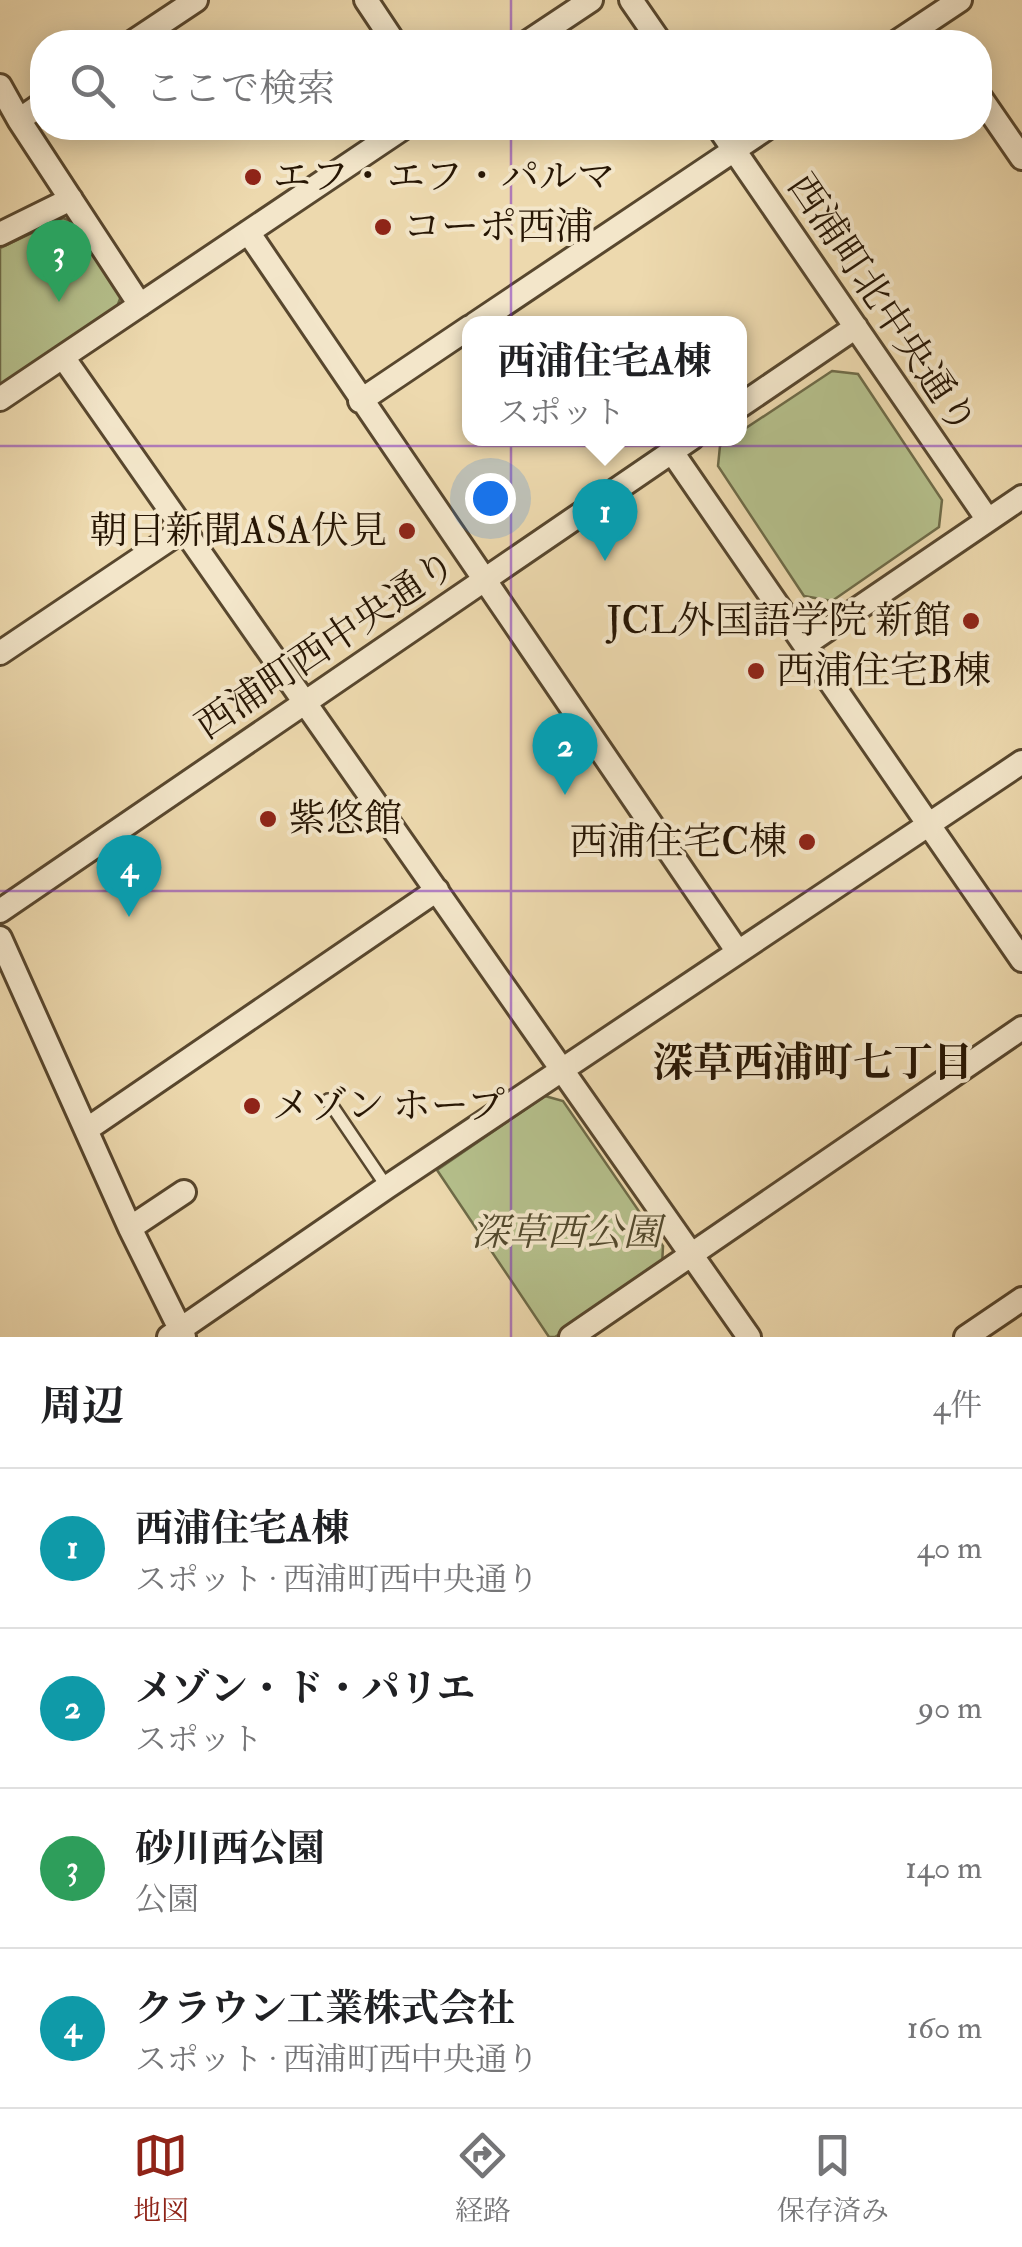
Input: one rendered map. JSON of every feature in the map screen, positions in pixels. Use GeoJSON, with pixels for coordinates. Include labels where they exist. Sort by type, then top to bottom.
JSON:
{"type":"FeatureCollection","features":[{"type":"Feature","properties":{"kind":"street"},"geometry":{"type":"LineString","coordinates":[[151,30],[196,0]]}},
{"type":"Feature","properties":{"kind":"street"},"geometry":{"type":"LineString","coordinates":[[366,0],[386,30]]}},
{"type":"Feature","properties":{"kind":"street"},"geometry":{"type":"LineString","coordinates":[[546,30],[591,0]]}},
{"type":"Feature","properties":{"kind":"street"},"geometry":{"type":"LineString","coordinates":[[631,0],[652,30]]}},
{"type":"Feature","properties":{"kind":"street"},"geometry":{"type":"LineString","coordinates":[[916,30],[960,0]]}},
{"type":"Feature","properties":{"kind":"street"},"geometry":{"type":"LineString","coordinates":[[928,22],[934,30]]}},
{"type":"Feature","properties":{"kind":"street"},"geometry":{"type":"LineString","coordinates":[[7,104],[30,139]]}},
{"type":"Feature","properties":{"kind":"street"},"geometry":{"type":"LineString","coordinates":[[992,114],[1022,158]]}},
{"type":"Feature","properties":{"kind":"street"},"geometry":{"type":"LineString","coordinates":[[31,140],[140,304]]}},
{"type":"Feature","properties":{"kind":"street"},"geometry":{"type":"LineString","coordinates":[[0,399],[385,140]]}},
{"type":"Feature","properties":{"kind":"street","name":"西浦町北中央通り"},"geometry":{"type":"LineString","coordinates":[[727,140],[988,520]]}},
{"type":"Feature","properties":{"kind":"street"},"geometry":{"type":"LineString","coordinates":[[486,316],[749,140]]}},
{"type":"Feature","properties":{"kind":"street"},"geometry":{"type":"LineString","coordinates":[[0,234],[70,199]]}},
{"type":"Feature","properties":{"kind":"street"},"geometry":{"type":"LineString","coordinates":[[248,232],[738,952]]}},
{"type":"Feature","properties":{"kind":"street"},"geometry":{"type":"LineString","coordinates":[[747,401],[856,327]]}},
{"type":"Feature","properties":{"kind":"street"},"geometry":{"type":"LineString","coordinates":[[360,401],[462,332]]}},
{"type":"Feature","properties":{"kind":"street"},"geometry":{"type":"LineString","coordinates":[[63,356],[749,1337]]}},
{"type":"Feature","properties":{"kind":"street","name":"西浦町西中央通り"},"geometry":{"type":"LineString","coordinates":[[0,911],[681,446]]}},
{"type":"Feature","properties":{"kind":"street"},"geometry":{"type":"LineString","coordinates":[[683,446],[806,644],[1022,960]]}},
{"type":"Feature","properties":{"kind":"street"},"geometry":{"type":"LineString","coordinates":[[806,644],[1022,497]]}},
{"type":"Feature","properties":{"kind":"street"},"geometry":{"type":"LineString","coordinates":[[0,653],[183,530]]}},
{"type":"Feature","properties":{"kind":"street"},"geometry":{"type":"LineString","coordinates":[[0,938],[178,1335],[387,1186],[1022,762]]}},
{"type":"Feature","properties":{"kind":"street"},"geometry":{"type":"LineString","coordinates":[[86,1130],[437,890]]}},
{"type":"Feature","properties":{"kind":"street"},"geometry":{"type":"LineString","coordinates":[[571,1337],[1022,1028]]}},
{"type":"Feature","properties":{"kind":"street"},"geometry":{"type":"LineString","coordinates":[[130,1228],[184,1192]]}},
{"type":"Feature","properties":{"kind":"street"},"geometry":{"type":"LineString","coordinates":[[966,1337],[1022,1299]]}},
{"type":"Feature","properties":{"kind":"lane"},"geometry":{"type":"LineString","coordinates":[[328,1100],[387,1186]]}},
{"type":"Feature","properties":{"kind":"green space"},"geometry":{"type":"Polygon","coordinates":[[[63,218],[71,221],[121,296],[117,307],[0,387],[0,248],[63,218]]]}},
{"type":"Feature","properties":{"kind":"green space"},"geometry":{"type":"Polygon","coordinates":[[[832,371],[858,374],[942,500],[939,527],[832,601],[804,596],[718,466],[720,446],[747,446],[747,427],[832,371]]]}},
{"type":"Feature","properties":{"kind":"green space","name":"深草西公園"},"geometry":{"type":"Polygon","coordinates":[[[545,1096],[563,1101],[663,1246],[662,1266],[555,1337],[549,1337],[437,1170],[545,1096]]]}},
{"type":"Feature","properties":{"kind":"place","name":"エフ・エフ・パルマ"},"geometry":{"type":"Point","coordinates":[253,177]}},
{"type":"Feature","properties":{"kind":"place","name":"コーポ西浦"},"geometry":{"type":"Point","coordinates":[383,227]}},
{"type":"Feature","properties":{"kind":"place","name":"砂川西公園"},"geometry":{"type":"Point","coordinates":[59,302]}},
{"type":"Feature","properties":{"kind":"place","name":"朝日新聞ASA伏見"},"geometry":{"type":"Point","coordinates":[407,531]}},
{"type":"Feature","properties":{"kind":"place","name":"西浦住宅A棟"},"geometry":{"type":"Point","coordinates":[605,561]}},
{"type":"Feature","properties":{"kind":"place","name":"JCL外国語学院 新館"},"geometry":{"type":"Point","coordinates":[971,621]}},
{"type":"Feature","properties":{"kind":"place","name":"西浦住宅B棟"},"geometry":{"type":"Point","coordinates":[756,671]}},
{"type":"Feature","properties":{"kind":"place","name":"メゾン・ド・パリエ"},"geometry":{"type":"Point","coordinates":[565,795]}},
{"type":"Feature","properties":{"kind":"place","name":"紫悠館"},"geometry":{"type":"Point","coordinates":[268,819]}},
{"type":"Feature","properties":{"kind":"place","name":"西浦住宅C棟"},"geometry":{"type":"Point","coordinates":[807,842]}},
{"type":"Feature","properties":{"kind":"place","name":"クラウン工業株式会社"},"geometry":{"type":"Point","coordinates":[129,917]}},
{"type":"Feature","properties":{"kind":"place","name":"メゾン ホープ"},"geometry":{"type":"Point","coordinates":[252,1106]}},
{"type":"Feature","properties":{"kind":"district","name":"深草西浦町七丁目"},"geometry":{"type":"Point","coordinates":[813,1063]}}]}
